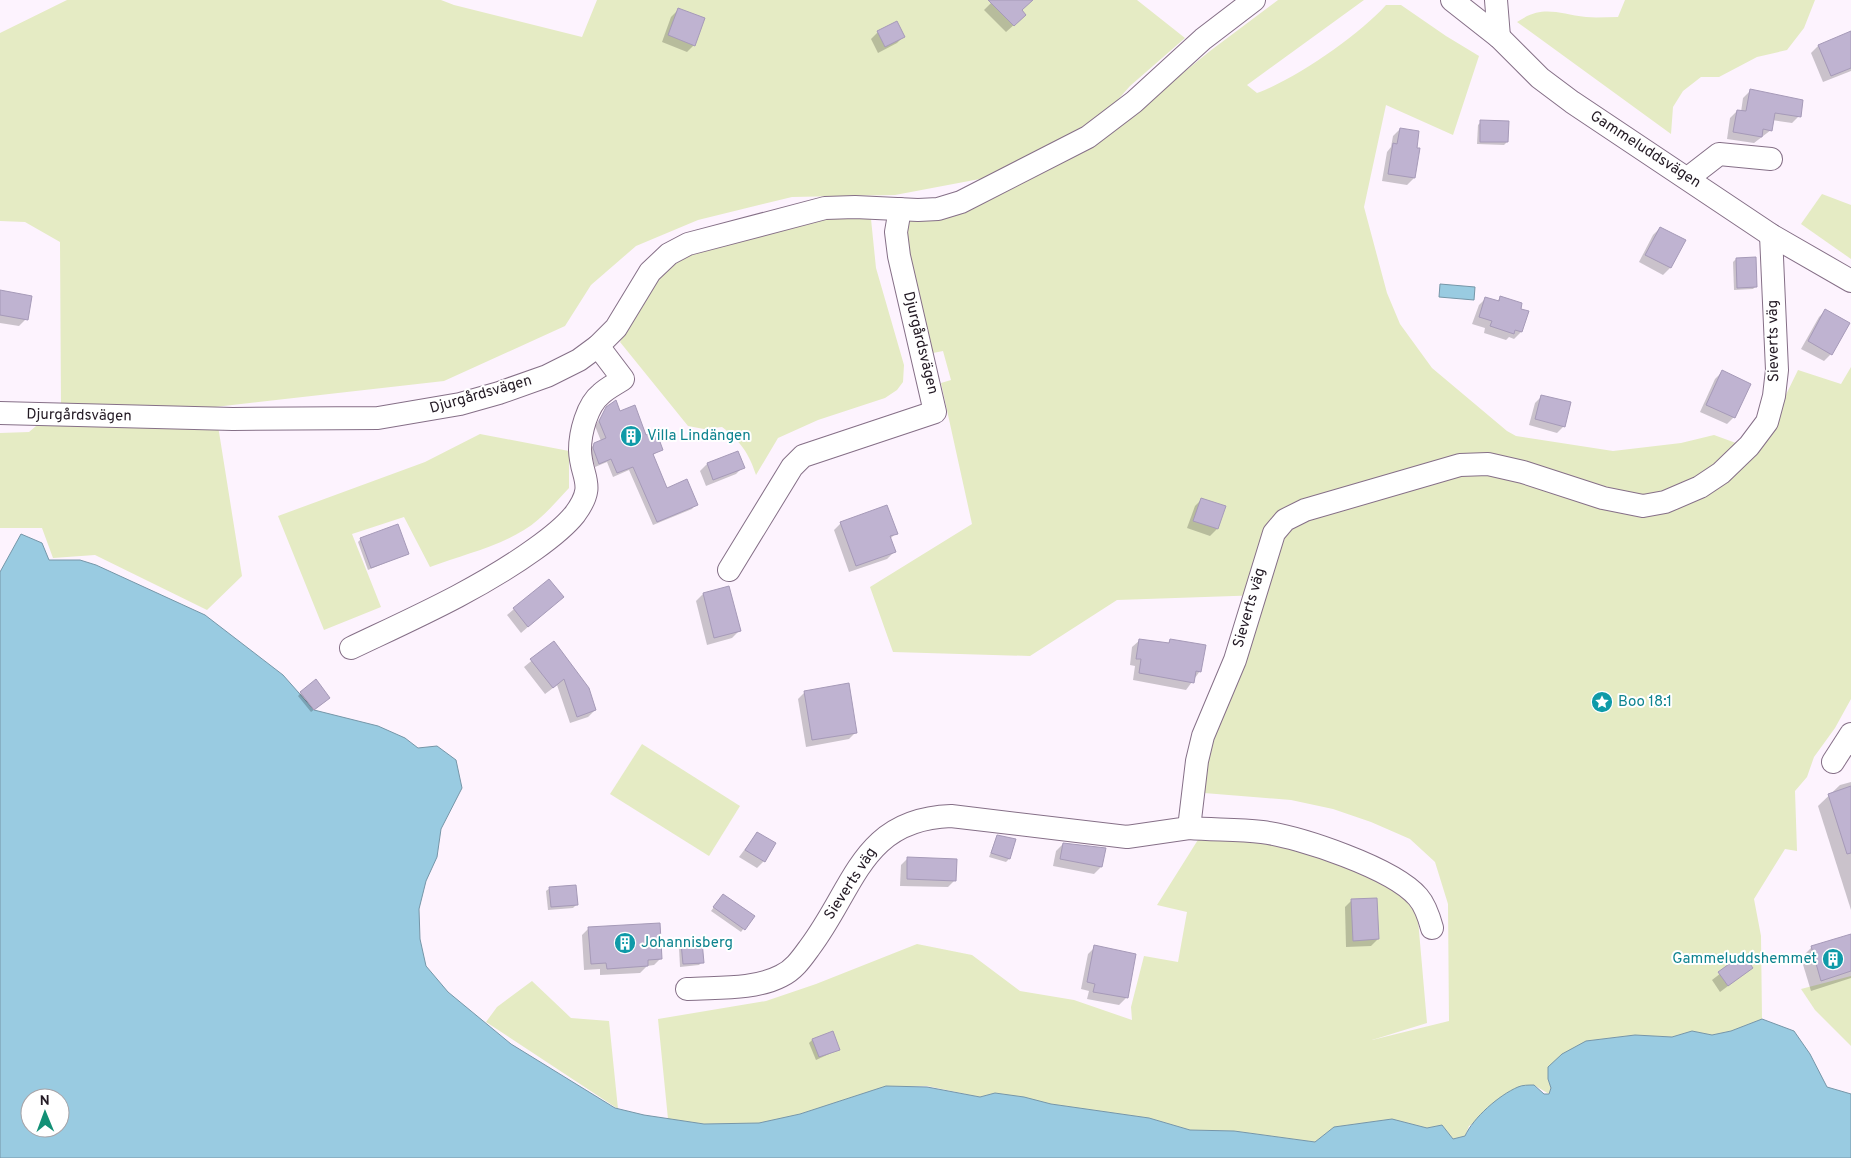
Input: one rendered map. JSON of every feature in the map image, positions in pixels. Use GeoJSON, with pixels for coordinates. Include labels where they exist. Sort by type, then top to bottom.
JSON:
{"type":"FeatureCollection","features":[{"type":"Feature","properties":{"kind":"street","name":"Djurgårdsvägen"},"geometry":{"type":"LineString","coordinates":[[0,413],[233,419],[378,418],[416,413],[499,394],[547,376],[579,360],[598,346],[616,328],[650,272],[669,254],[688,244],[824,208],[938,209],[961,202],[1088,137],[1134,102],[1203,39],[1254,0]]}},
{"type":"Feature","properties":{"kind":"street","name":"Gammeluddsvägen"},"geometry":{"type":"LineString","coordinates":[[1452,0],[1499,37],[1527,66],[1572,102],[1771,235],[1851,281]]}},
{"type":"Feature","properties":{"kind":"street"},"geometry":{"type":"LineString","coordinates":[[1496,0],[1499,37]]}},
{"type":"Feature","properties":{"kind":"street"},"geometry":{"type":"LineString","coordinates":[[1688,178],[1719,154],[1771,160]]}},
{"type":"Feature","properties":{"kind":"street","name":"Djurgårdsvägen"},"geometry":{"type":"LineString","coordinates":[[729,570],[792,466],[802,456],[935,412],[899,256],[896,232],[900,208]]}},
{"type":"Feature","properties":{"kind":"street","name":"Sieverts väg"},"geometry":{"type":"LineString","coordinates":[[687,989],[764,982],[781,976],[794,967],[816,940],[872,848],[888,834],[910,822],[930,817],[951,816],[1127,837],[1189,828],[1197,761],[1203,736],[1235,660],[1274,533],[1285,520],[1305,510],[1460,465],[1488,464],[1523,472],[1603,498],[1644,506],[1665,502],[1700,487],[1721,473],[1749,446],[1767,422],[1774,396],[1777,370],[1771,235]]}},
{"type":"Feature","properties":{"kind":"street"},"geometry":{"type":"LineString","coordinates":[[351,648],[460,596],[517,562],[555,535],[575,514],[588,488],[580,450],[584,426],[592,405],[600,394],[623,379],[598,346]]}},
{"type":"Feature","properties":{"kind":"street"},"geometry":{"type":"LineString","coordinates":[[1833,762],[1851,734]]}},
{"type":"Feature","properties":{"kind":"street"},"geometry":{"type":"LineString","coordinates":[[1189,828],[1261,832],[1283,836],[1373,866],[1408,886],[1420,898],[1432,928]]}},
{"type":"Feature","properties":{"kind":"green space"},"geometry":{"type":"Polygon","coordinates":[[[67,0],[441,0],[454,5],[582,37],[597,0],[1137,0],[1185,38],[1130,86],[1100,120],[985,178],[895,195],[792,197],[698,220],[636,246],[591,285],[565,326],[444,381],[215,407],[242,576],[207,610],[95,555],[53,558],[42,528],[0,528],[0,433],[29,432],[61,405],[60,242],[25,222],[0,221],[0,33],[67,0]]]}},
{"type":"Feature","properties":{"kind":"green space"},"geometry":{"type":"Polygon","coordinates":[[[1278,0],[1364,0],[1247,85],[1257,93],[1290,78],[1326,55],[1360,29],[1386,5],[1401,5],[1479,56],[1453,135],[1386,105],[1364,207],[1387,293],[1400,324],[1432,368],[1507,431],[1516,436],[1613,451],[1681,443],[1714,435],[1755,450],[1780,407],[1798,370],[1841,384],[1851,367],[1851,699],[1835,728],[1814,757],[1807,777],[1795,791],[1797,851],[1785,849],[1754,899],[1761,936],[1762,1019],[1731,1031],[1712,1035],[1692,1031],[1672,1037],[1635,1035],[1586,1041],[1548,1079],[1551,1088],[1549,1094],[1534,1085],[1469,1126],[1465,1136],[1453,1139],[1442,1125],[1427,1128],[1392,1119],[1334,1127],[1315,1142],[1234,1131],[1190,1130],[1149,1118],[1050,1104],[995,1093],[980,1097],[927,1086],[886,1086],[800,1114],[759,1123],[704,1124],[668,1119],[658,1019],[766,1001],[816,984],[917,944],[972,955],[1020,991],[1074,1000],[1132,1020],[1131,1007],[1144,956],[1178,962],[1187,912],[1157,905],[1201,835],[1289,844],[1394,885],[1417,908],[1427,1023],[1372,1040],[1449,1021],[1448,904],[1435,862],[1410,839],[1371,822],[1333,809],[1291,800],[1204,793],[1209,744],[1263,595],[1117,600],[1030,656],[893,652],[870,587],[972,524],[941,383],[951,380],[943,351],[933,353],[903,243],[908,214],[954,213],[999,195],[1109,133],[1210,51],[1278,0]]]}},
{"type":"Feature","properties":{"kind":"green space"},"geometry":{"type":"Polygon","coordinates":[[[1625,0],[1815,0],[1804,28],[1787,50],[1757,57],[1719,77],[1701,77],[1683,91],[1673,107],[1671,134],[1517,22],[1526,16],[1543,12],[1590,17],[1618,17],[1625,0]]]}},
{"type":"Feature","properties":{"kind":"green space"},"geometry":{"type":"Polygon","coordinates":[[[1822,194],[1851,205],[1851,259],[1801,224],[1822,194]]]}},
{"type":"Feature","properties":{"kind":"green space"},"geometry":{"type":"Polygon","coordinates":[[[857,213],[871,219],[876,268],[904,365],[903,382],[897,390],[885,398],[818,420],[778,438],[756,475],[743,448],[722,427],[704,429],[688,426],[620,342],[643,300],[665,267],[685,255],[825,217],[857,213]]]}},
{"type":"Feature","properties":{"kind":"green space"},"geometry":{"type":"Polygon","coordinates":[[[480,434],[569,451],[569,488],[542,516],[524,530],[490,546],[430,567],[404,517],[352,534],[381,607],[324,630],[278,516],[425,462],[480,434]]]}},
{"type":"Feature","properties":{"kind":"green space"},"geometry":{"type":"Polygon","coordinates":[[[642,744],[740,806],[709,856],[610,794],[642,744]]]}},
{"type":"Feature","properties":{"kind":"green space"},"geometry":{"type":"Polygon","coordinates":[[[1851,976],[1851,1046],[1815,1010],[1801,989],[1851,976]]]}},
{"type":"Feature","properties":{"kind":"green space"},"geometry":{"type":"Polygon","coordinates":[[[532,981],[571,1018],[609,1021],[618,1109],[486,1022],[497,1007],[532,981]]]}},
{"type":"Feature","properties":{"kind":"water"},"geometry":{"type":"Polygon","coordinates":[[[1440,284],[1475,287],[1474,300],[1439,297],[1440,284]]]}},
{"type":"Feature","properties":{"kind":"water"},"geometry":{"type":"Polygon","coordinates":[[[21,534],[42,543],[49,560],[80,560],[96,565],[205,615],[283,675],[314,710],[378,726],[405,738],[418,748],[437,746],[456,760],[462,788],[441,829],[437,857],[426,881],[419,909],[420,939],[426,966],[448,992],[511,1044],[615,1108],[644,1115],[704,1124],[759,1123],[800,1114],[886,1086],[927,1087],[980,1097],[995,1093],[1024,1097],[1051,1104],[1149,1118],[1190,1130],[1234,1131],[1315,1142],[1334,1127],[1392,1119],[1427,1128],[1442,1125],[1453,1139],[1465,1136],[1474,1122],[1487,1108],[1518,1087],[1534,1085],[1544,1094],[1549,1094],[1551,1088],[1548,1079],[1548,1067],[1562,1054],[1586,1041],[1635,1035],[1672,1037],[1692,1031],[1712,1035],[1731,1031],[1762,1019],[1794,1031],[1810,1054],[1827,1087],[1851,1094],[1851,1158],[0,1158],[0,572],[21,534]]]}},
{"type":"Feature","properties":{"kind":"building"},"geometry":{"type":"Polygon","coordinates":[[[988,0],[1033,0],[1022,10],[1026,15],[1014,26],[988,0]]]}},
{"type":"Feature","properties":{"kind":"building"},"geometry":{"type":"Polygon","coordinates":[[[678,8],[705,18],[695,46],[668,35],[678,8]]]}},
{"type":"Feature","properties":{"kind":"building"},"geometry":{"type":"Polygon","coordinates":[[[897,21],[905,37],[885,47],[877,31],[897,21]]]}},
{"type":"Feature","properties":{"kind":"building"},"geometry":{"type":"Polygon","coordinates":[[[1851,31],[1851,68],[1831,76],[1818,45],[1851,31]]]}},
{"type":"Feature","properties":{"kind":"building"},"geometry":{"type":"Polygon","coordinates":[[[1750,89],[1803,100],[1801,117],[1775,113],[1772,131],[1763,129],[1762,137],[1733,132],[1737,110],[1746,111],[1750,89]]]}},
{"type":"Feature","properties":{"kind":"building"},"geometry":{"type":"Polygon","coordinates":[[[1480,120],[1509,121],[1508,142],[1480,142],[1480,120]]]}},
{"type":"Feature","properties":{"kind":"building"},"geometry":{"type":"Polygon","coordinates":[[[1400,128],[1419,131],[1417,148],[1420,148],[1415,178],[1388,174],[1393,143],[1397,144],[1400,128]]]}},
{"type":"Feature","properties":{"kind":"building"},"geometry":{"type":"Polygon","coordinates":[[[1660,227],[1686,240],[1671,268],[1645,255],[1660,227]]]}},
{"type":"Feature","properties":{"kind":"building"},"geometry":{"type":"Polygon","coordinates":[[[1756,257],[1757,287],[1737,288],[1736,258],[1756,257]]]}},
{"type":"Feature","properties":{"kind":"building"},"geometry":{"type":"Polygon","coordinates":[[[0,290],[32,296],[28,320],[0,315],[0,290]]]}},
{"type":"Feature","properties":{"kind":"building"},"geometry":{"type":"Polygon","coordinates":[[[1500,296],[1522,303],[1521,309],[1529,311],[1522,332],[1515,330],[1514,334],[1490,326],[1492,321],[1479,317],[1485,297],[1499,301],[1500,296]]]}},
{"type":"Feature","properties":{"kind":"building"},"geometry":{"type":"Polygon","coordinates":[[[1825,309],[1850,323],[1832,355],[1808,341],[1825,309]]]}},
{"type":"Feature","properties":{"kind":"building"},"geometry":{"type":"Polygon","coordinates":[[[1722,370],[1751,384],[1735,418],[1706,405],[1722,370]]]}},
{"type":"Feature","properties":{"kind":"building"},"geometry":{"type":"Polygon","coordinates":[[[1541,395],[1571,402],[1565,427],[1535,419],[1541,395]]]}},
{"type":"Feature","properties":{"kind":"building"},"geometry":{"type":"Polygon","coordinates":[[[616,400],[620,411],[635,405],[646,435],[656,431],[663,450],[653,454],[667,488],[687,479],[698,505],[657,522],[633,467],[617,473],[611,459],[599,464],[593,448],[594,443],[606,438],[599,421],[606,407],[616,400]]]}},
{"type":"Feature","properties":{"kind":"building"},"geometry":{"type":"Polygon","coordinates":[[[738,451],[745,468],[713,480],[707,463],[738,451]]]}},
{"type":"Feature","properties":{"kind":"building"},"geometry":{"type":"Polygon","coordinates":[[[1201,498],[1226,506],[1218,529],[1193,521],[1201,498]]]}},
{"type":"Feature","properties":{"kind":"building"},"geometry":{"type":"Polygon","coordinates":[[[887,505],[898,534],[890,536],[896,552],[856,566],[840,522],[887,505]]]}},
{"type":"Feature","properties":{"kind":"building"},"geometry":{"type":"Polygon","coordinates":[[[398,524],[409,554],[371,568],[360,538],[398,524]]]}},
{"type":"Feature","properties":{"kind":"building"},"geometry":{"type":"Polygon","coordinates":[[[549,579],[564,597],[528,627],[513,608],[549,579]]]}},
{"type":"Feature","properties":{"kind":"building"},"geometry":{"type":"Polygon","coordinates":[[[729,586],[741,631],[714,638],[703,593],[729,586]]]}},
{"type":"Feature","properties":{"kind":"building"},"geometry":{"type":"Polygon","coordinates":[[[1139,639],[1169,643],[1170,639],[1206,645],[1201,672],[1196,671],[1194,683],[1139,673],[1141,659],[1136,659],[1139,639]]]}},
{"type":"Feature","properties":{"kind":"building"},"geometry":{"type":"Polygon","coordinates":[[[554,641],[589,688],[596,710],[577,717],[564,679],[553,688],[530,659],[554,641]]]}},
{"type":"Feature","properties":{"kind":"building"},"geometry":{"type":"Polygon","coordinates":[[[316,679],[330,698],[314,710],[300,692],[316,679]]]}},
{"type":"Feature","properties":{"kind":"building"},"geometry":{"type":"Polygon","coordinates":[[[849,683],[857,733],[812,740],[804,691],[849,683]]]}},
{"type":"Feature","properties":{"kind":"building"},"geometry":{"type":"Polygon","coordinates":[[[1851,786],[1851,853],[1847,854],[1828,794],[1851,786]]]}},
{"type":"Feature","properties":{"kind":"building"},"geometry":{"type":"Polygon","coordinates":[[[757,832],[776,843],[765,862],[745,850],[757,832]]]}},
{"type":"Feature","properties":{"kind":"building"},"geometry":{"type":"Polygon","coordinates":[[[997,835],[1016,839],[1010,859],[991,853],[997,835]]]}},
{"type":"Feature","properties":{"kind":"building"},"geometry":{"type":"Polygon","coordinates":[[[1063,843],[1106,848],[1102,867],[1060,859],[1063,843]]]}},
{"type":"Feature","properties":{"kind":"building"},"geometry":{"type":"Polygon","coordinates":[[[907,857],[957,859],[956,881],[907,879],[907,857]]]}},
{"type":"Feature","properties":{"kind":"building"},"geometry":{"type":"Polygon","coordinates":[[[576,885],[578,905],[551,907],[549,887],[576,885]]]}},
{"type":"Feature","properties":{"kind":"building"},"geometry":{"type":"Polygon","coordinates":[[[723,894],[755,916],[745,930],[713,907],[723,894]]]}},
{"type":"Feature","properties":{"kind":"building"},"geometry":{"type":"Polygon","coordinates":[[[1377,898],[1379,939],[1353,941],[1351,899],[1377,898]]]}},
{"type":"Feature","properties":{"kind":"building","name":"Johannisberg"},"geometry":{"type":"Polygon","coordinates":[[[660,923],[662,959],[648,960],[648,966],[607,969],[606,963],[591,964],[588,927],[660,923]]]}},
{"type":"Feature","properties":{"kind":"building","name":"Gammeluddshemmet"},"geometry":{"type":"Polygon","coordinates":[[[1851,934],[1851,971],[1821,981],[1811,946],[1851,934]]]}},
{"type":"Feature","properties":{"kind":"building"},"geometry":{"type":"Polygon","coordinates":[[[702,941],[704,963],[683,964],[681,943],[702,941]]]}},
{"type":"Feature","properties":{"kind":"building"},"geometry":{"type":"Polygon","coordinates":[[[1094,945],[1136,954],[1128,998],[1093,992],[1095,984],[1087,982],[1094,945]]]}},
{"type":"Feature","properties":{"kind":"building"},"geometry":{"type":"Polygon","coordinates":[[[1743,954],[1753,968],[1728,986],[1718,972],[1743,954]]]}},
{"type":"Feature","properties":{"kind":"building"},"geometry":{"type":"Polygon","coordinates":[[[833,1031],[840,1050],[819,1057],[812,1039],[833,1031]]]}},
{"type":"Feature","properties":{"kind":"place","name":"Villa Lindängen"},"geometry":{"type":"Point","coordinates":[631,436]}},
{"type":"Feature","properties":{"kind":"place","name":"Boo 18:1"},"geometry":{"type":"Point","coordinates":[1602,702]}},
{"type":"Feature","properties":{"kind":"place","name":"Johannisberg"},"geometry":{"type":"Point","coordinates":[625,943]}},
{"type":"Feature","properties":{"kind":"place","name":"Gammeluddshemmet"},"geometry":{"type":"Point","coordinates":[1833,959]}}]}
